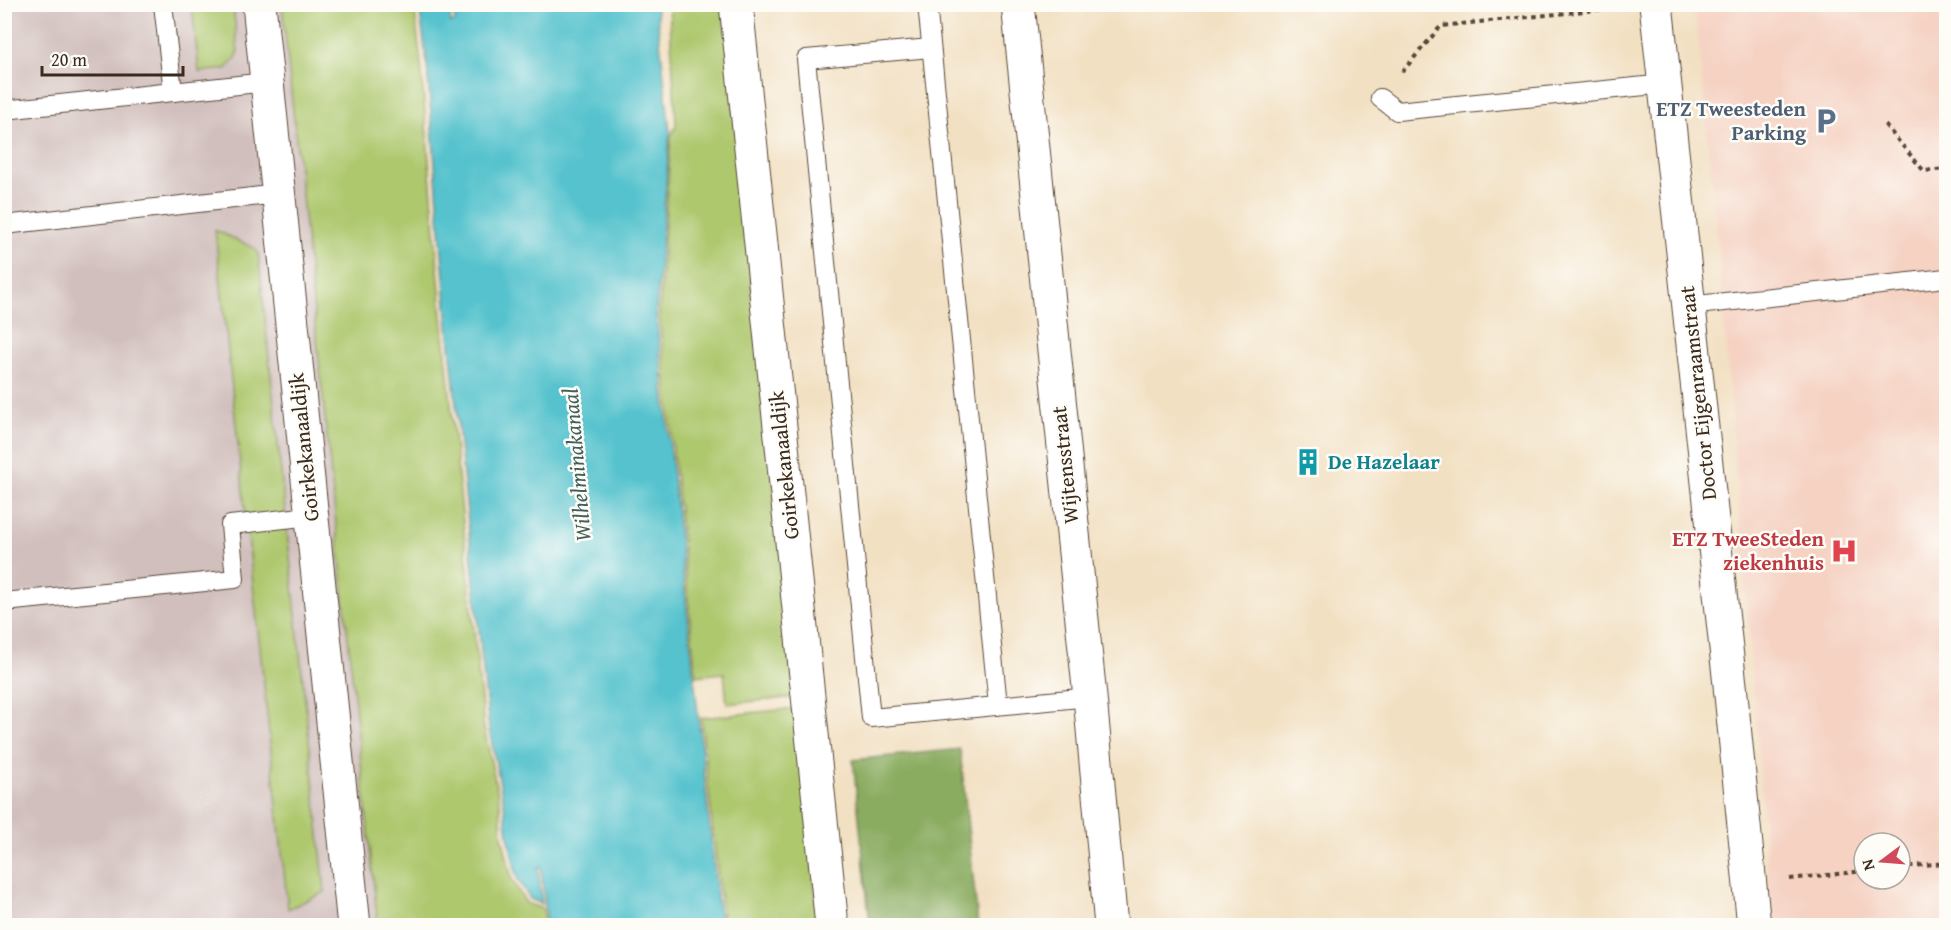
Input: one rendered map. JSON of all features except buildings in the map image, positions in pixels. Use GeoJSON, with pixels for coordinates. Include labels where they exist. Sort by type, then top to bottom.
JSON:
{"type":"FeatureCollection","features":[{"type":"Feature","properties":{"kind":"street","name":"Goirkekanaaldijk"},"geometry":{"type":"LineString","coordinates":[[259,4],[354,926]]}},
{"type":"Feature","properties":{"kind":"street","name":"Goirkekanaaldijk"},"geometry":{"type":"LineString","coordinates":[[736,4],[832,926]]}},
{"type":"Feature","properties":{"kind":"street","name":"Wijtensstraat"},"geometry":{"type":"LineString","coordinates":[[1018,4],[1090,697],[1111,926]]}},
{"type":"Feature","properties":{"kind":"street","name":"Doctor Eijgenraamstraat"},"geometry":{"type":"LineString","coordinates":[[1641,6],[1665,84],[1754,926]]}},
{"type":"Feature","properties":{"kind":"lane"},"geometry":{"type":"LineString","coordinates":[[163,4],[173,92]]}},
{"type":"Feature","properties":{"kind":"lane"},"geometry":{"type":"LineString","coordinates":[[927,4],[998,705]]}},
{"type":"Feature","properties":{"kind":"lane"},"geometry":{"type":"LineString","coordinates":[[931,48],[806,59],[871,718],[1090,697]]}},
{"type":"Feature","properties":{"kind":"lane"},"geometry":{"type":"LineString","coordinates":[[4,110],[267,82]]}},
{"type":"Feature","properties":{"kind":"lane"},"geometry":{"type":"LineString","coordinates":[[1380,98],[1397,111],[1665,84]]}},
{"type":"Feature","properties":{"kind":"lane"},"geometry":{"type":"LineString","coordinates":[[4,225],[278,194]]}},
{"type":"Feature","properties":{"kind":"lane"},"geometry":{"type":"LineString","coordinates":[[1688,306],[1947,278]]}},
{"type":"Feature","properties":{"kind":"lane"},"geometry":{"type":"LineString","coordinates":[[4,602],[235,579],[230,525],[311,516]]}},
{"type":"Feature","properties":{"kind":"path"},"geometry":{"type":"LineString","coordinates":[[1380,98],[1441,26],[1641,6]]}},
{"type":"Feature","properties":{"kind":"path"},"geometry":{"type":"LineString","coordinates":[[1885,125],[1924,171],[1947,169]]}},
{"type":"Feature","properties":{"kind":"path"},"geometry":{"type":"LineString","coordinates":[[1912,866],[1947,863]]}},
{"type":"Feature","properties":{"kind":"path"},"geometry":{"type":"LineString","coordinates":[[1750,883],[1852,872]]}},
{"type":"Feature","properties":{"kind":"shaded area"},"geometry":{"type":"Polygon","coordinates":[[[5,5],[361,5],[459,925],[5,926],[5,5]]]}},
{"type":"Feature","properties":{"kind":"shaded area","name":"ETZ TweeSteden ziekenhuis"},"geometry":{"type":"Polygon","coordinates":[[[1695,5],[1946,5],[1946,925],[1772,925],[1719,258],[1695,5]]]}},
{"type":"Feature","properties":{"kind":"green space"},"geometry":{"type":"Polygon","coordinates":[[[192,5],[233,5],[238,53],[226,69],[199,72],[192,5]]]}},
{"type":"Feature","properties":{"kind":"green space"},"geometry":{"type":"Polygon","coordinates":[[[282,5],[414,5],[442,317],[484,729],[500,804],[502,836],[512,880],[526,903],[543,909],[545,925],[378,925],[282,5]]]}},
{"type":"Feature","properties":{"kind":"green space"},"geometry":{"type":"Polygon","coordinates":[[[669,5],[723,5],[796,697],[727,704],[724,673],[696,676],[659,313],[671,136],[676,125],[669,5]]]}},
{"type":"Feature","properties":{"kind":"green space"},"geometry":{"type":"Polygon","coordinates":[[[215,230],[254,248],[258,253],[325,892],[288,909],[215,230]]]}},
{"type":"Feature","properties":{"kind":"green space"},"geometry":{"type":"Polygon","coordinates":[[[797,708],[819,925],[723,925],[701,718],[797,708]]]}},
{"type":"Feature","properties":{"kind":"green space"},"geometry":{"type":"Polygon","coordinates":[[[960,749],[978,925],[870,925],[853,760],[960,749]]]}},
{"type":"Feature","properties":{"kind":"water","name":"Wilhelminakanaal"},"geometry":{"type":"Polygon","coordinates":[[[419,5],[449,5],[451,23],[455,22],[453,5],[656,5],[670,132],[656,313],[720,925],[547,925],[541,867],[538,868],[542,904],[530,899],[517,878],[489,729],[447,316],[427,64],[419,5]]]}},
{"type":"Feature","properties":{"kind":"place","name":"ETZ Tweesteden Parking"},"geometry":{"type":"Point","coordinates":[1826,121]}},
{"type":"Feature","properties":{"kind":"place","name":"De Hazelaar"},"geometry":{"type":"Point","coordinates":[1308,462]}},
{"type":"Feature","properties":{"kind":"place","name":"ETZ TweeSteden ziekenhuis"},"geometry":{"type":"Point","coordinates":[1844,551]}}]}
